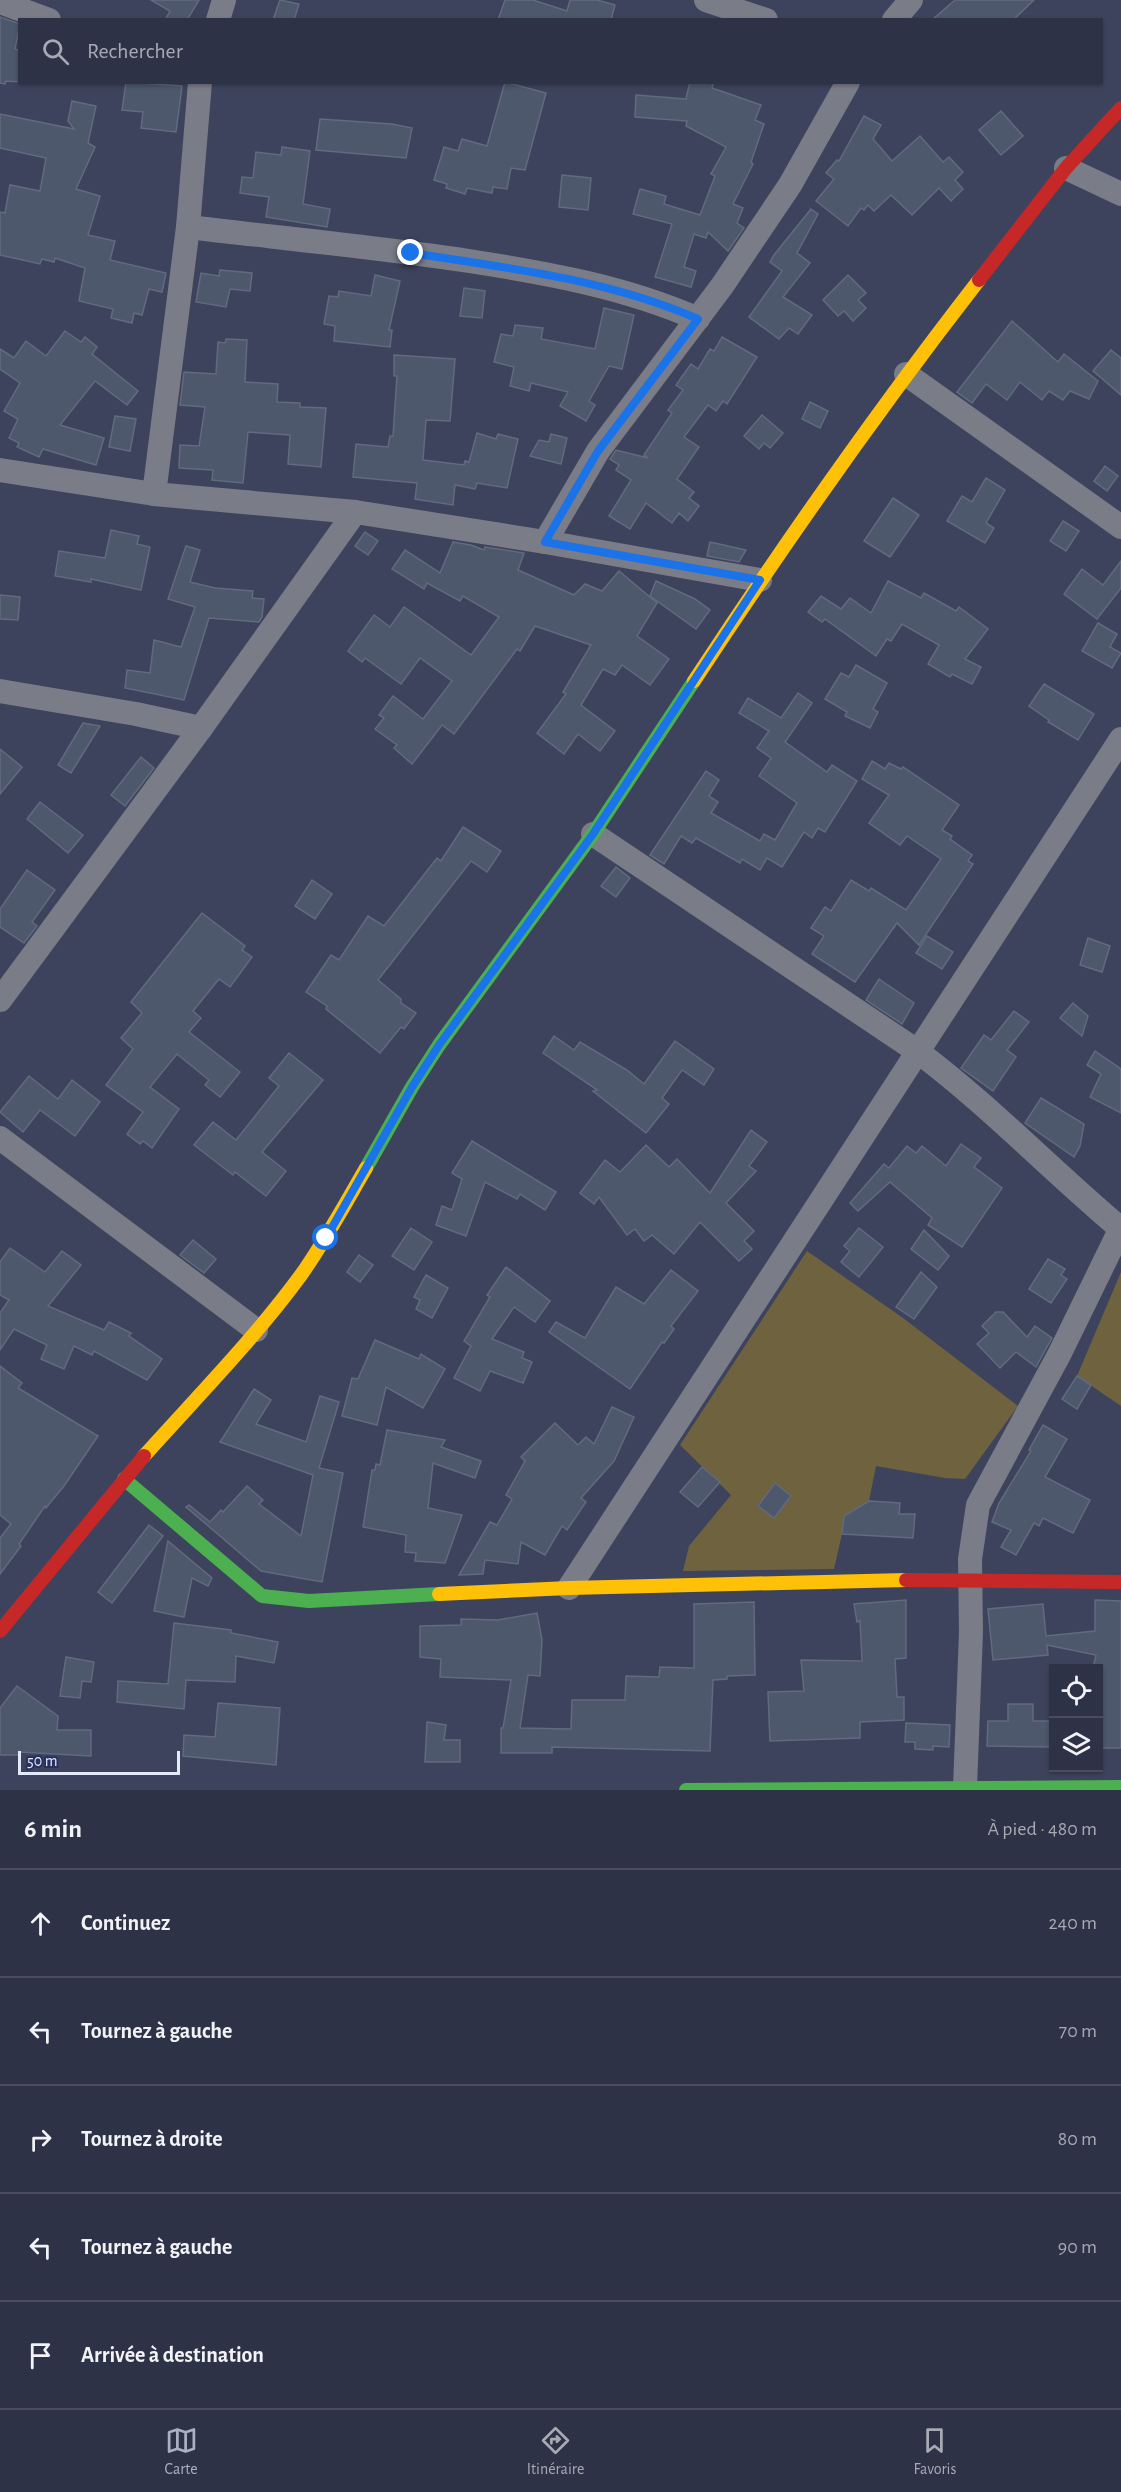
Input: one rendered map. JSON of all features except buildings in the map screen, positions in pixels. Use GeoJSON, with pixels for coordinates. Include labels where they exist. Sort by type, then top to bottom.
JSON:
{"type":"FeatureCollection","features":[{"type":"Feature","properties":{"kind":"main road"},"geometry":{"type":"LineString","coordinates":[[0,1631],[124,1479],[256,1330],[300,1276],[326,1238],[412,1087],[439,1045],[593,834],[760,580],[906,375],[1066,168],[1121,108]]}},
{"type":"Feature","properties":{"kind":"main road"},"geometry":{"type":"LineString","coordinates":[[124,1479],[262,1596],[309,1601],[569,1588],[971,1580],[1121,1582]]}},
{"type":"Feature","properties":{"kind":"main road"},"geometry":{"type":"LineString","coordinates":[[686,1790],[1121,1787]]}},
{"type":"Feature","properties":{"kind":"street"},"geometry":{"type":"LineString","coordinates":[[219,18],[224,0]]}},
{"type":"Feature","properties":{"kind":"street"},"geometry":{"type":"LineString","coordinates":[[706,0],[760,18]]}},
{"type":"Feature","properties":{"kind":"street"},"geometry":{"type":"LineString","coordinates":[[896,18],[911,0]]}},
{"type":"Feature","properties":{"kind":"street"},"geometry":{"type":"LineString","coordinates":[[0,2],[44,18]]}},
{"type":"Feature","properties":{"kind":"street"},"geometry":{"type":"LineString","coordinates":[[154,494],[188,227],[200,84]]}},
{"type":"Feature","properties":{"kind":"street"},"geometry":{"type":"LineString","coordinates":[[545,542],[598,451],[698,319],[790,185],[847,84]]}},
{"type":"Feature","properties":{"kind":"street"},"geometry":{"type":"LineString","coordinates":[[1066,168],[1121,194]]}},
{"type":"Feature","properties":{"kind":"street"},"geometry":{"type":"LineString","coordinates":[[188,227],[411,253],[551,274],[658,301],[698,319]]}},
{"type":"Feature","properties":{"kind":"street"},"geometry":{"type":"LineString","coordinates":[[906,375],[1121,527]]}},
{"type":"Feature","properties":{"kind":"street"},"geometry":{"type":"LineString","coordinates":[[0,470],[154,494],[355,512],[545,542],[760,580]]}},
{"type":"Feature","properties":{"kind":"street"},"geometry":{"type":"LineString","coordinates":[[0,1000],[201,728],[355,512]]}},
{"type":"Feature","properties":{"kind":"street"},"geometry":{"type":"LineString","coordinates":[[0,691],[136,714],[201,728]]}},
{"type":"Feature","properties":{"kind":"street"},"geometry":{"type":"LineString","coordinates":[[569,1588],[1121,739]]}},
{"type":"Feature","properties":{"kind":"street"},"geometry":{"type":"LineString","coordinates":[[593,834],[917,1051],[954,1079],[1055,1173],[1121,1229],[1060,1353],[978,1505],[970,1559],[965,1787]]}},
{"type":"Feature","properties":{"kind":"street"},"geometry":{"type":"LineString","coordinates":[[0,1138],[256,1330]]}},
{"type":"Feature","properties":{"kind":"shaded area"},"geometry":{"type":"Polygon","coordinates":[[[807,1251],[903,1318],[1018,1406],[965,1479],[945,1478],[876,1466],[869,1501],[844,1516],[834,1569],[683,1571],[689,1546],[731,1495],[680,1445],[807,1251]]]}},
{"type":"Feature","properties":{"kind":"shaded area"},"geometry":{"type":"Polygon","coordinates":[[[1121,1272],[1121,1406],[1077,1376],[1121,1272]]]}},
{"type":"Feature","properties":{"kind":"traffic: fast"},"geometry":{"type":"LineString","coordinates":[[366,1168],[439,1045],[593,834],[694,681]]}},
{"type":"Feature","properties":{"kind":"traffic: fast"},"geometry":{"type":"LineString","coordinates":[[124,1479],[262,1596],[309,1601],[439,1594]]}},
{"type":"Feature","properties":{"kind":"traffic: fast"},"geometry":{"type":"LineString","coordinates":[[686,1790],[1121,1787]]}},
{"type":"Feature","properties":{"kind":"traffic: slow"},"geometry":{"type":"LineString","coordinates":[[694,681],[832,478],[979,280]]}},
{"type":"Feature","properties":{"kind":"traffic: slow"},"geometry":{"type":"LineString","coordinates":[[144,1456],[283,1299],[318,1249],[366,1168]]}},
{"type":"Feature","properties":{"kind":"traffic: slow"},"geometry":{"type":"LineString","coordinates":[[439,1594],[569,1588],[906,1580]]}},
{"type":"Feature","properties":{"kind":"traffic: jam"},"geometry":{"type":"LineString","coordinates":[[979,280],[1066,168],[1121,108]]}},
{"type":"Feature","properties":{"kind":"traffic: jam"},"geometry":{"type":"LineString","coordinates":[[0,1631],[144,1456]]}},
{"type":"Feature","properties":{"kind":"traffic: jam"},"geometry":{"type":"LineString","coordinates":[[906,1580],[1121,1582]]}},
{"type":"Feature","properties":{"kind":"route"},"geometry":{"type":"LineString","coordinates":[[326,1238],[412,1087],[439,1045],[593,834],[760,580],[545,542],[598,451],[698,319],[658,301],[551,274],[411,253]]}}]}
